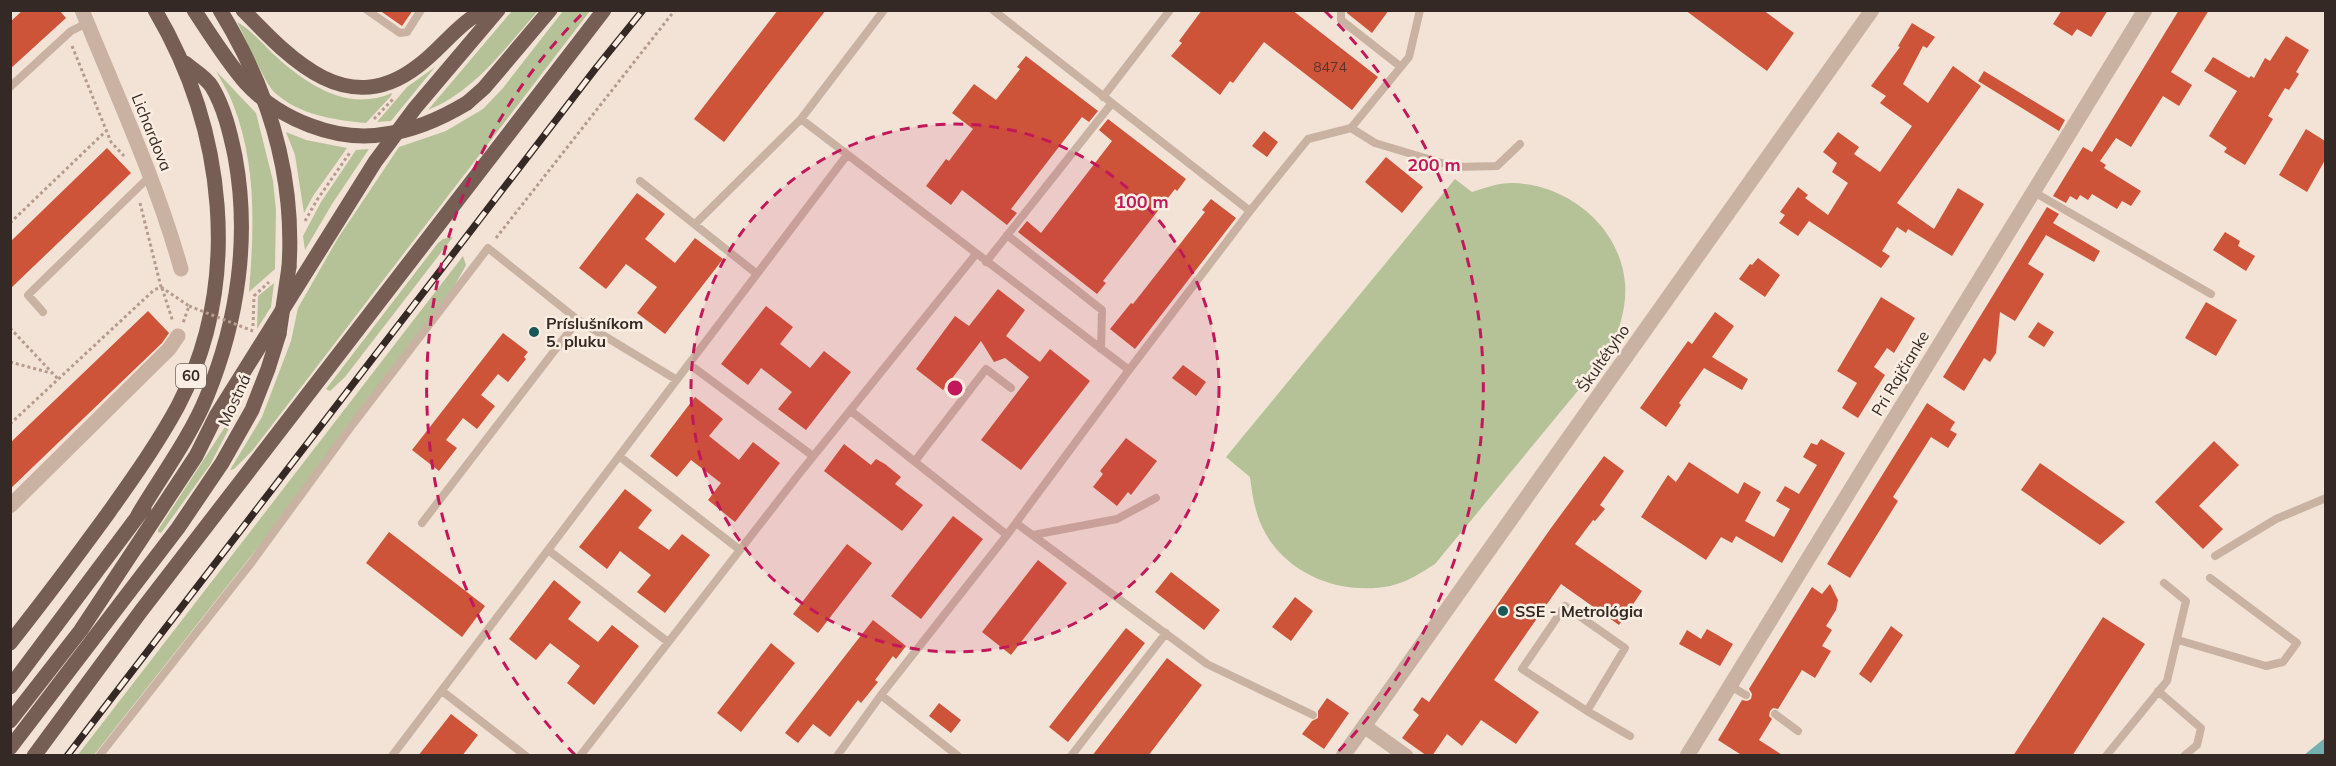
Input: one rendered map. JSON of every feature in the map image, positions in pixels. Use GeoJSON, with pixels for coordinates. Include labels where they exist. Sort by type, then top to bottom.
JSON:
{"type":"FeatureCollection","features":[{"type":"Feature","properties":{"kind":"main road","name":"60"},"geometry":{"type":"LineString","coordinates":[[10,643],[138,471],[179,405],[203,342],[217,275],[219,246],[214,171],[207,134],[182,61],[156,10]]}},
{"type":"Feature","properties":{"kind":"main road"},"geometry":{"type":"LineString","coordinates":[[194,10],[245,83],[266,102],[306,124],[354,135],[384,135],[430,122],[467,103],[484,88],[550,10]]}},
{"type":"Feature","properties":{"kind":"main road","name":"Mostná"},"geometry":{"type":"LineString","coordinates":[[10,748],[178,528],[238,436],[252,410],[279,334],[289,267],[287,181],[264,98],[250,64],[220,10]]}},
{"type":"Feature","properties":{"kind":"main road"},"geometry":{"type":"LineString","coordinates":[[243,10],[275,44],[304,67],[323,79],[345,86],[364,88],[379,86],[398,78],[426,60],[471,18],[491,10]]}},
{"type":"Feature","properties":{"kind":"main road"},"geometry":{"type":"LineString","coordinates":[[10,721],[81,630],[196,456],[216,416],[375,162],[415,108],[498,10]]}},
{"type":"Feature","properties":{"kind":"main road"},"geometry":{"type":"LineString","coordinates":[[34,756],[193,544],[444,223],[604,10]]}},
{"type":"Feature","properties":{"kind":"main road"},"geometry":{"type":"LineString","coordinates":[[138,515],[206,399],[222,356],[239,278],[242,235],[241,187],[232,141],[223,110],[211,84],[182,61]]}},
{"type":"Feature","properties":{"kind":"main road"},"geometry":{"type":"LineString","coordinates":[[10,687],[138,515],[216,416]]}},
{"type":"Feature","properties":{"kind":"main road"},"geometry":{"type":"LineString","coordinates":[[92,679],[127,597],[193,544]]}},
{"type":"Feature","properties":{"kind":"street","name":"Škultétyho"},"geometry":{"type":"LineString","coordinates":[[1343,756],[1872,10]]}},
{"type":"Feature","properties":{"kind":"street","name":"Pri Rajčianke"},"geometry":{"type":"LineString","coordinates":[[1687,756],[2145,10]]}},
{"type":"Feature","properties":{"kind":"street","name":"Lichardova"},"geometry":{"type":"LineString","coordinates":[[84,17],[151,176],[181,269]]}},
{"type":"Feature","properties":{"kind":"street"},"geometry":{"type":"LineString","coordinates":[[10,506],[169,349],[178,336]]}},
{"type":"Feature","properties":{"kind":"street"},"geometry":{"type":"LineString","coordinates":[[1364,726],[1406,756]]}},
{"type":"Feature","properties":{"kind":"lane"},"geometry":{"type":"LineString","coordinates":[[367,10],[400,33],[406,32],[422,10]]}},
{"type":"Feature","properties":{"kind":"lane"},"geometry":{"type":"LineString","coordinates":[[695,224],[801,119],[884,10]]}},
{"type":"Feature","properties":{"kind":"lane"},"geometry":{"type":"LineString","coordinates":[[993,10],[1250,211]]}},
{"type":"Feature","properties":{"kind":"lane"},"geometry":{"type":"LineString","coordinates":[[1103,97],[1170,10]]}},
{"type":"Feature","properties":{"kind":"lane"},"geometry":{"type":"LineString","coordinates":[[1341,10],[1341,20],[1401,67]]}},
{"type":"Feature","properties":{"kind":"lane"},"geometry":{"type":"LineString","coordinates":[[837,756],[881,695],[1007,535],[1250,211],[1308,139],[1351,128],[1409,57],[1420,10]]}},
{"type":"Feature","properties":{"kind":"lane"},"geometry":{"type":"LineString","coordinates":[[10,87],[84,17]]}},
{"type":"Feature","properties":{"kind":"lane"},"geometry":{"type":"LineString","coordinates":[[986,262],[1112,103]]}},
{"type":"Feature","properties":{"kind":"lane"},"geometry":{"type":"LineString","coordinates":[[801,119],[1129,370]]}},
{"type":"Feature","properties":{"kind":"lane"},"geometry":{"type":"LineString","coordinates":[[1351,128],[1375,143],[1455,167],[1497,166],[1520,144]]}},
{"type":"Feature","properties":{"kind":"lane"},"geometry":{"type":"LineString","coordinates":[[392,756],[847,155]]}},
{"type":"Feature","properties":{"kind":"lane"},"geometry":{"type":"LineString","coordinates":[[44,312],[28,295],[151,176]]}},
{"type":"Feature","properties":{"kind":"lane"},"geometry":{"type":"LineString","coordinates":[[640,181],[757,274]]}},
{"type":"Feature","properties":{"kind":"lane"},"geometry":{"type":"LineString","coordinates":[[2032,191],[2211,294]]}},
{"type":"Feature","properties":{"kind":"lane"},"geometry":{"type":"LineString","coordinates":[[1007,236],[1102,310],[1101,349]]}},
{"type":"Feature","properties":{"kind":"lane"},"geometry":{"type":"LineString","coordinates":[[99,756],[252,562],[353,424],[488,248],[578,320],[677,380]]}},
{"type":"Feature","properties":{"kind":"lane"},"geometry":{"type":"LineString","coordinates":[[580,756],[813,456],[976,254]]}},
{"type":"Feature","properties":{"kind":"lane"},"geometry":{"type":"LineString","coordinates":[[422,523],[578,320]]}},
{"type":"Feature","properties":{"kind":"lane"},"geometry":{"type":"LineString","coordinates":[[689,364],[813,456]]}},
{"type":"Feature","properties":{"kind":"lane"},"geometry":{"type":"LineString","coordinates":[[915,461],[986,369],[1011,388]]}},
{"type":"Feature","properties":{"kind":"lane"},"geometry":{"type":"LineString","coordinates":[[851,411],[1007,535]]}},
{"type":"Feature","properties":{"kind":"lane"},"geometry":{"type":"LineString","coordinates":[[619,456],[740,550]]}},
{"type":"Feature","properties":{"kind":"lane"},"geometry":{"type":"LineString","coordinates":[[1033,535],[1117,519],[1156,498]]}},
{"type":"Feature","properties":{"kind":"lane"},"geometry":{"type":"LineString","coordinates":[[2215,556],[2276,519],[2325,498]]}},
{"type":"Feature","properties":{"kind":"lane"},"geometry":{"type":"LineString","coordinates":[[1016,523],[1207,664],[1313,716]]}},
{"type":"Feature","properties":{"kind":"lane"},"geometry":{"type":"LineString","coordinates":[[548,550],[668,642]]}},
{"type":"Feature","properties":{"kind":"lane"},"geometry":{"type":"LineString","coordinates":[[2178,640],[2266,666],[2283,662],[2297,643],[2210,578]]}},
{"type":"Feature","properties":{"kind":"lane"},"geometry":{"type":"LineString","coordinates":[[2106,756],[2167,681],[2186,601],[2164,584]]}},
{"type":"Feature","properties":{"kind":"lane"},"geometry":{"type":"LineString","coordinates":[[1587,711],[1625,648],[1565,606],[1522,669],[1587,711],[1630,736]]}},
{"type":"Feature","properties":{"kind":"lane"},"geometry":{"type":"LineString","coordinates":[[1071,756],[1166,633]]}},
{"type":"Feature","properties":{"kind":"lane"},"geometry":{"type":"LineString","coordinates":[[1730,686],[1746,695]]}},
{"type":"Feature","properties":{"kind":"lane"},"geometry":{"type":"LineString","coordinates":[[442,691],[526,756]]}},
{"type":"Feature","properties":{"kind":"lane"},"geometry":{"type":"LineString","coordinates":[[2158,691],[2201,728],[2197,745],[2184,756]]}},
{"type":"Feature","properties":{"kind":"lane"},"geometry":{"type":"LineString","coordinates":[[881,695],[958,756]]}},
{"type":"Feature","properties":{"kind":"lane"},"geometry":{"type":"LineString","coordinates":[[1775,714],[1798,731]]}},
{"type":"Feature","properties":{"kind":"path"},"geometry":{"type":"LineString","coordinates":[[488,248],[675,10]]}},
{"type":"Feature","properties":{"kind":"path"},"geometry":{"type":"LineString","coordinates":[[373,120],[400,91],[398,78]]}},
{"type":"Feature","properties":{"kind":"path"},"geometry":{"type":"LineString","coordinates":[[10,223],[107,130]]}},
{"type":"Feature","properties":{"kind":"path"},"geometry":{"type":"LineString","coordinates":[[304,222],[354,147]]}},
{"type":"Feature","properties":{"kind":"path"},"geometry":{"type":"LineString","coordinates":[[178,336],[162,287],[189,306],[253,331],[254,296],[272,280]]}},
{"type":"Feature","properties":{"kind":"path"},"geometry":{"type":"LineString","coordinates":[[10,328],[58,379]]}},
{"type":"Feature","properties":{"kind":"path"},"geometry":{"type":"LineString","coordinates":[[10,362],[52,373]]}},
{"type":"Feature","properties":{"kind":"green space"},"geometry":{"type":"Polygon","coordinates":[[[512,11],[538,11],[475,80],[445,102],[428,110],[512,11]]]}},
{"type":"Feature","properties":{"kind":"green space"},"geometry":{"type":"Polygon","coordinates":[[[563,11],[590,11],[252,451],[234,469],[230,470],[262,417],[291,341],[298,308],[338,238],[399,147],[446,131],[483,109],[503,88],[563,11]]]}},
{"type":"Feature","properties":{"kind":"green space"},"geometry":{"type":"Polygon","coordinates":[[[237,22],[298,75],[327,92],[358,99],[375,98],[392,93],[391,96],[366,123],[329,118],[294,106],[270,87],[237,22]]]}},
{"type":"Feature","properties":{"kind":"green space"},"geometry":{"type":"Polygon","coordinates":[[[435,67],[391,121],[377,122],[407,87],[435,67]]]}},
{"type":"Feature","properties":{"kind":"green space"},"geometry":{"type":"Polygon","coordinates":[[[216,71],[256,113],[273,181],[276,210],[275,269],[249,292],[252,245],[250,174],[241,127],[231,100],[216,71]]]}},
{"type":"Feature","properties":{"kind":"green space"},"geometry":{"type":"Polygon","coordinates":[[[286,132],[306,140],[347,148],[313,196],[304,213],[295,155],[286,132]]]}},
{"type":"Feature","properties":{"kind":"green space"},"geometry":{"type":"Polygon","coordinates":[[[369,149],[332,204],[305,250],[303,236],[321,202],[356,150],[369,149]]]}},
{"type":"Feature","properties":{"kind":"green space"},"geometry":{"type":"Polygon","coordinates":[[[1455,179],[1472,192],[1507,183],[1532,185],[1571,200],[1587,212],[1602,227],[1613,243],[1621,262],[1625,292],[1619,328],[1609,353],[1435,564],[1408,580],[1390,586],[1370,588],[1332,584],[1313,577],[1297,567],[1269,540],[1256,511],[1250,477],[1226,457],[1455,179]]]}},
{"type":"Feature","properties":{"kind":"green space"},"geometry":{"type":"Polygon","coordinates":[[[453,237],[345,377],[330,391],[326,389],[438,243],[443,239],[453,237]]]}},
{"type":"Feature","properties":{"kind":"green space"},"geometry":{"type":"Polygon","coordinates":[[[463,256],[466,265],[455,285],[278,522],[94,755],[77,756],[463,256]]]}},
{"type":"Feature","properties":{"kind":"green space"},"geometry":{"type":"Polygon","coordinates":[[[274,283],[271,307],[257,329],[258,296],[274,283]]]}},
{"type":"Feature","properties":{"kind":"green space"},"geometry":{"type":"Polygon","coordinates":[[[234,413],[236,415],[210,465],[161,533],[158,532],[158,530],[234,413]]]}},
{"type":"Feature","properties":{"kind":"water"},"geometry":{"type":"Polygon","coordinates":[[[2325,738],[2325,755],[2304,755],[2325,738]]]}},
{"type":"Feature","properties":{"kind":"building"},"geometry":{"type":"Polygon","coordinates":[[[23,10],[59,10],[66,18],[10,69],[10,22],[23,10]]]}},
{"type":"Feature","properties":{"kind":"building"},"geometry":{"type":"Polygon","coordinates":[[[379,10],[413,10],[402,26],[379,10]]]}},
{"type":"Feature","properties":{"kind":"building"},"geometry":{"type":"Polygon","coordinates":[[[778,10],[826,10],[724,142],[694,119],[778,10]]]}},
{"type":"Feature","properties":{"kind":"building"},"geometry":{"type":"Polygon","coordinates":[[[1202,10],[1292,10],[1378,77],[1352,110],[1264,42],[1233,83],[1230,81],[1220,95],[1171,56],[1182,43],[1179,41],[1202,10]]]}},
{"type":"Feature","properties":{"kind":"building"},"geometry":{"type":"Polygon","coordinates":[[[1347,10],[1389,10],[1372,33],[1347,13],[1347,10]]]}},
{"type":"Feature","properties":{"kind":"building"},"geometry":{"type":"Polygon","coordinates":[[[1685,10],[1763,10],[1794,33],[1767,71],[1685,10]]]}},
{"type":"Feature","properties":{"kind":"building"},"geometry":{"type":"Polygon","coordinates":[[[2062,10],[2108,10],[2091,37],[2077,29],[2072,36],[2053,24],[2062,10]]]}},
{"type":"Feature","properties":{"kind":"building"},"geometry":{"type":"Polygon","coordinates":[[[2179,10],[2209,10],[2171,72],[2192,85],[2179,106],[2163,96],[2131,147],[2116,138],[2100,161],[2106,165],[2104,168],[2141,191],[2131,206],[2122,201],[2117,209],[2092,194],[2088,200],[2080,195],[2077,200],[2070,196],[2066,203],[2053,196],[2083,147],[2092,152],[2179,10]]]}},
{"type":"Feature","properties":{"kind":"building"},"geometry":{"type":"Polygon","coordinates":[[[1912,23],[1935,37],[1927,48],[1923,46],[1903,84],[1928,103],[1953,66],[1981,86],[1897,203],[1934,229],[1958,188],[1984,204],[1952,256],[1908,229],[1906,233],[1897,227],[1882,251],[1890,256],[1881,268],[1809,221],[1798,236],[1779,223],[1785,215],[1780,212],[1798,187],[1808,195],[1805,198],[1828,215],[1848,183],[1832,172],[1837,163],[1823,152],[1838,132],[1859,147],[1854,154],[1880,172],[1912,126],[1880,103],[1886,96],[1871,86],[1900,47],[1898,46],[1912,23]]]}},
{"type":"Feature","properties":{"kind":"building"},"geometry":{"type":"Polygon","coordinates":[[[2286,36],[2309,50],[2296,72],[2299,74],[2289,90],[2285,88],[2268,116],[2273,119],[2245,165],[2224,152],[2227,148],[2209,136],[2237,91],[2204,71],[2213,57],[2249,78],[2251,76],[2254,78],[2265,58],[2270,61],[2286,36]]]}},
{"type":"Feature","properties":{"kind":"building"},"geometry":{"type":"Polygon","coordinates":[[[1026,56],[1098,111],[1089,122],[1082,117],[1011,209],[1017,213],[1007,225],[962,190],[951,205],[926,186],[946,159],[949,161],[973,129],[952,113],[974,84],[996,100],[1020,69],[1017,67],[1026,56]]]}},
{"type":"Feature","properties":{"kind":"building"},"geometry":{"type":"Polygon","coordinates":[[[1984,71],[2065,120],[2059,131],[1978,81],[1984,71]]]}},
{"type":"Feature","properties":{"kind":"building"},"geometry":{"type":"Polygon","coordinates":[[[1108,119],[1186,179],[1177,191],[1175,189],[1103,281],[1106,283],[1097,294],[1018,232],[1027,221],[1041,233],[1112,141],[1099,130],[1108,119]]]}},
{"type":"Feature","properties":{"kind":"building"},"geometry":{"type":"Polygon","coordinates":[[[2306,129],[2325,141],[2325,160],[2307,192],[2279,175],[2306,129]]]}},
{"type":"Feature","properties":{"kind":"building"},"geometry":{"type":"Polygon","coordinates":[[[1264,131],[1278,142],[1267,157],[1252,146],[1264,131]]]}},
{"type":"Feature","properties":{"kind":"building"},"geometry":{"type":"Polygon","coordinates":[[[107,148],[131,173],[10,289],[10,242],[107,148]]]}},
{"type":"Feature","properties":{"kind":"building"},"geometry":{"type":"Polygon","coordinates":[[[1386,157],[1423,187],[1402,213],[1365,182],[1386,157]]]}},
{"type":"Feature","properties":{"kind":"building"},"geometry":{"type":"Polygon","coordinates":[[[637,193],[665,214],[645,239],[675,263],[695,238],[723,259],[665,334],[637,313],[657,287],[626,264],[606,289],[579,268],[637,193]]]}},
{"type":"Feature","properties":{"kind":"building"},"geometry":{"type":"Polygon","coordinates":[[[1211,199],[1236,218],[1135,349],[1110,329],[1131,303],[1133,304],[1205,212],[1202,210],[1211,199]]]}},
{"type":"Feature","properties":{"kind":"building"},"geometry":{"type":"Polygon","coordinates":[[[2047,207],[2059,214],[2053,223],[2100,251],[2094,262],[2046,235],[2028,264],[2044,274],[2015,321],[2000,312],[1996,353],[1990,362],[1984,358],[1964,391],[1943,377],[2047,207]]]}},
{"type":"Feature","properties":{"kind":"building"},"geometry":{"type":"Polygon","coordinates":[[[2225,232],[2240,241],[2238,246],[2255,256],[2246,271],[2213,250],[2225,232]]]}},
{"type":"Feature","properties":{"kind":"building"},"geometry":{"type":"Polygon","coordinates":[[[1758,258],[1780,275],[1765,297],[1739,279],[1750,264],[1752,265],[1758,258]]]}},
{"type":"Feature","properties":{"kind":"building"},"geometry":{"type":"Polygon","coordinates":[[[998,289],[1025,310],[1006,336],[1040,362],[1050,349],[1090,381],[1021,470],[981,440],[1029,377],[1005,358],[994,362],[981,341],[943,390],[916,369],[955,316],[969,326],[998,289]]]}},
{"type":"Feature","properties":{"kind":"building"},"geometry":{"type":"Polygon","coordinates":[[[1881,297],[1915,318],[1894,353],[1887,348],[1874,367],[1885,375],[1858,418],[1842,408],[1857,383],[1837,371],[1881,297]]]}},
{"type":"Feature","properties":{"kind":"building"},"geometry":{"type":"Polygon","coordinates":[[[2206,302],[2237,320],[2216,356],[2185,338],[2206,302]]]}},
{"type":"Feature","properties":{"kind":"building"},"geometry":{"type":"Polygon","coordinates":[[[766,306],[793,327],[780,344],[810,368],[824,351],[851,372],[806,430],[778,409],[792,392],[761,368],[748,385],[721,364],[766,306]]]}},
{"type":"Feature","properties":{"kind":"building"},"geometry":{"type":"Polygon","coordinates":[[[148,311],[169,333],[162,343],[10,489],[10,443],[148,311]]]}},
{"type":"Feature","properties":{"kind":"building"},"geometry":{"type":"Polygon","coordinates":[[[1715,312],[1734,326],[1712,357],[1748,379],[1742,390],[1704,368],[1679,403],[1681,405],[1666,427],[1640,408],[1688,341],[1692,344],[1715,312]]]}},
{"type":"Feature","properties":{"kind":"building"},"geometry":{"type":"Polygon","coordinates":[[[2038,322],[2054,332],[2044,347],[2028,337],[2038,322]]]}},
{"type":"Feature","properties":{"kind":"building"},"geometry":{"type":"Polygon","coordinates":[[[503,333],[528,352],[524,357],[526,359],[508,382],[498,374],[481,395],[495,406],[477,429],[463,418],[446,440],[457,448],[439,471],[412,450],[503,333]]]}},
{"type":"Feature","properties":{"kind":"building"},"geometry":{"type":"Polygon","coordinates":[[[1183,365],[1206,382],[1196,396],[1172,378],[1183,365]]]}},
{"type":"Feature","properties":{"kind":"building"},"geometry":{"type":"Polygon","coordinates":[[[695,397],[723,419],[709,436],[739,460],[753,442],[780,463],[735,522],[708,500],[721,483],[691,460],[677,477],[650,456],[695,397]]]}},
{"type":"Feature","properties":{"kind":"building"},"geometry":{"type":"Polygon","coordinates":[[[1927,403],[1955,422],[1950,430],[1957,434],[1948,448],[1931,437],[1893,497],[1898,501],[1850,578],[1827,564],[1927,403]]]}},
{"type":"Feature","properties":{"kind":"building"},"geometry":{"type":"Polygon","coordinates":[[[1126,438],[1157,461],[1131,495],[1128,492],[1117,506],[1093,487],[1103,474],[1100,471],[1126,438]]]}},
{"type":"Feature","properties":{"kind":"building"},"geometry":{"type":"Polygon","coordinates":[[[1821,439],[1845,453],[1782,563],[1736,536],[1732,543],[1721,537],[1706,560],[1641,517],[1668,475],[1676,482],[1689,462],[1738,494],[1744,482],[1761,492],[1745,521],[1774,537],[1790,509],[1776,501],[1785,486],[1799,494],[1817,465],[1803,457],[1811,443],[1817,445],[1821,439]]]}},
{"type":"Feature","properties":{"kind":"building"},"geometry":{"type":"Polygon","coordinates":[[[2214,441],[2239,465],[2199,506],[2223,529],[2203,549],[2155,502],[2214,441]]]}},
{"type":"Feature","properties":{"kind":"building"},"geometry":{"type":"Polygon","coordinates":[[[844,444],[871,465],[876,459],[885,464],[901,477],[895,484],[923,505],[902,531],[824,471],[844,444]]]}},
{"type":"Feature","properties":{"kind":"building"},"geometry":{"type":"Polygon","coordinates":[[[1604,456],[1624,471],[1600,505],[1605,509],[1595,521],[1593,520],[1575,544],[1642,591],[1619,625],[1561,584],[1494,680],[1539,712],[1516,744],[1481,720],[1462,746],[1447,734],[1432,756],[1427,756],[1402,738],[1419,715],[1413,710],[1422,697],[1429,702],[1604,456]]]}},
{"type":"Feature","properties":{"kind":"building"},"geometry":{"type":"Polygon","coordinates":[[[2040,463],[2125,522],[2100,545],[2021,490],[2040,463]]]}},
{"type":"Feature","properties":{"kind":"building"},"geometry":{"type":"Polygon","coordinates":[[[625,489],[652,510],[638,528],[669,550],[682,534],[710,555],[665,613],[637,592],[651,575],[620,551],[607,569],[579,547],[625,489]]]}},
{"type":"Feature","properties":{"kind":"building"},"geometry":{"type":"Polygon","coordinates":[[[953,516],[983,539],[921,619],[891,596],[953,516]]]}},
{"type":"Feature","properties":{"kind":"building"},"geometry":{"type":"Polygon","coordinates":[[[389,532],[485,606],[462,637],[366,563],[389,532]]]}},
{"type":"Feature","properties":{"kind":"building"},"geometry":{"type":"Polygon","coordinates":[[[847,544],[872,563],[818,633],[793,614],[847,544]]]}},
{"type":"Feature","properties":{"kind":"building"},"geometry":{"type":"Polygon","coordinates":[[[1038,560],[1067,583],[1011,655],[982,632],[1038,560]]]}},
{"type":"Feature","properties":{"kind":"building"},"geometry":{"type":"Polygon","coordinates":[[[1171,572],[1220,610],[1204,630],[1155,592],[1171,572]]]}},
{"type":"Feature","properties":{"kind":"building"},"geometry":{"type":"Polygon","coordinates":[[[554,580],[581,602],[568,619],[598,642],[612,625],[639,646],[594,705],[567,683],[580,666],[550,643],[536,660],[509,639],[554,580]]]}},
{"type":"Feature","properties":{"kind":"building"},"geometry":{"type":"Polygon","coordinates":[[[1830,584],[1838,600],[1836,610],[1826,626],[1832,630],[1822,646],[1831,651],[1815,678],[1802,670],[1778,709],[1773,708],[1770,711],[1769,716],[1772,719],[1759,740],[1784,756],[1743,756],[1718,740],[1742,700],[1751,699],[1752,694],[1749,689],[1812,587],[1822,594],[1830,584]]]}},
{"type":"Feature","properties":{"kind":"building"},"geometry":{"type":"Polygon","coordinates":[[[1295,597],[1313,611],[1291,641],[1272,627],[1295,597]]]}},
{"type":"Feature","properties":{"kind":"building"},"geometry":{"type":"Polygon","coordinates":[[[2103,617],[2145,644],[2072,756],[2013,756],[2103,617]]]}},
{"type":"Feature","properties":{"kind":"building"},"geometry":{"type":"Polygon","coordinates":[[[873,620],[906,646],[896,659],[893,656],[875,680],[878,682],[861,703],[858,700],[830,737],[813,724],[798,743],[785,733],[873,620]]]}},
{"type":"Feature","properties":{"kind":"building"},"geometry":{"type":"Polygon","coordinates":[[[1891,626],[1903,635],[1871,683],[1859,674],[1891,626]]]}},
{"type":"Feature","properties":{"kind":"building"},"geometry":{"type":"Polygon","coordinates":[[[1126,628],[1145,643],[1068,742],[1049,727],[1126,628]]]}},
{"type":"Feature","properties":{"kind":"building"},"geometry":{"type":"Polygon","coordinates":[[[1707,629],[1733,644],[1720,666],[1679,644],[1687,630],[1701,639],[1707,629]]]}},
{"type":"Feature","properties":{"kind":"building"},"geometry":{"type":"Polygon","coordinates":[[[771,643],[795,663],[741,732],[717,713],[771,643]]]}},
{"type":"Feature","properties":{"kind":"building"},"geometry":{"type":"Polygon","coordinates":[[[1167,658],[1202,685],[1148,756],[1092,756],[1167,658]]]}},
{"type":"Feature","properties":{"kind":"building"},"geometry":{"type":"Polygon","coordinates":[[[1327,698],[1349,713],[1324,749],[1302,734],[1312,721],[1318,718],[1318,711],[1327,698]]]}},
{"type":"Feature","properties":{"kind":"building"},"geometry":{"type":"Polygon","coordinates":[[[939,703],[961,720],[951,733],[929,716],[939,703]]]}},
{"type":"Feature","properties":{"kind":"building"},"geometry":{"type":"Polygon","coordinates":[[[451,714],[478,735],[462,756],[418,756],[451,714]]]}},
{"type":"Feature","properties":{"kind":"railway"},"geometry":{"type":"LineString","coordinates":[[67,756],[643,10]]}},
{"type":"Feature","properties":{"kind":"place","name":"Príslušníkom 5. pluku"},"geometry":{"type":"Point","coordinates":[534,332]}},
{"type":"Feature","properties":{"kind":"place","name":"SSE - Metrológia"},"geometry":{"type":"Point","coordinates":[1503,611]}}]}
